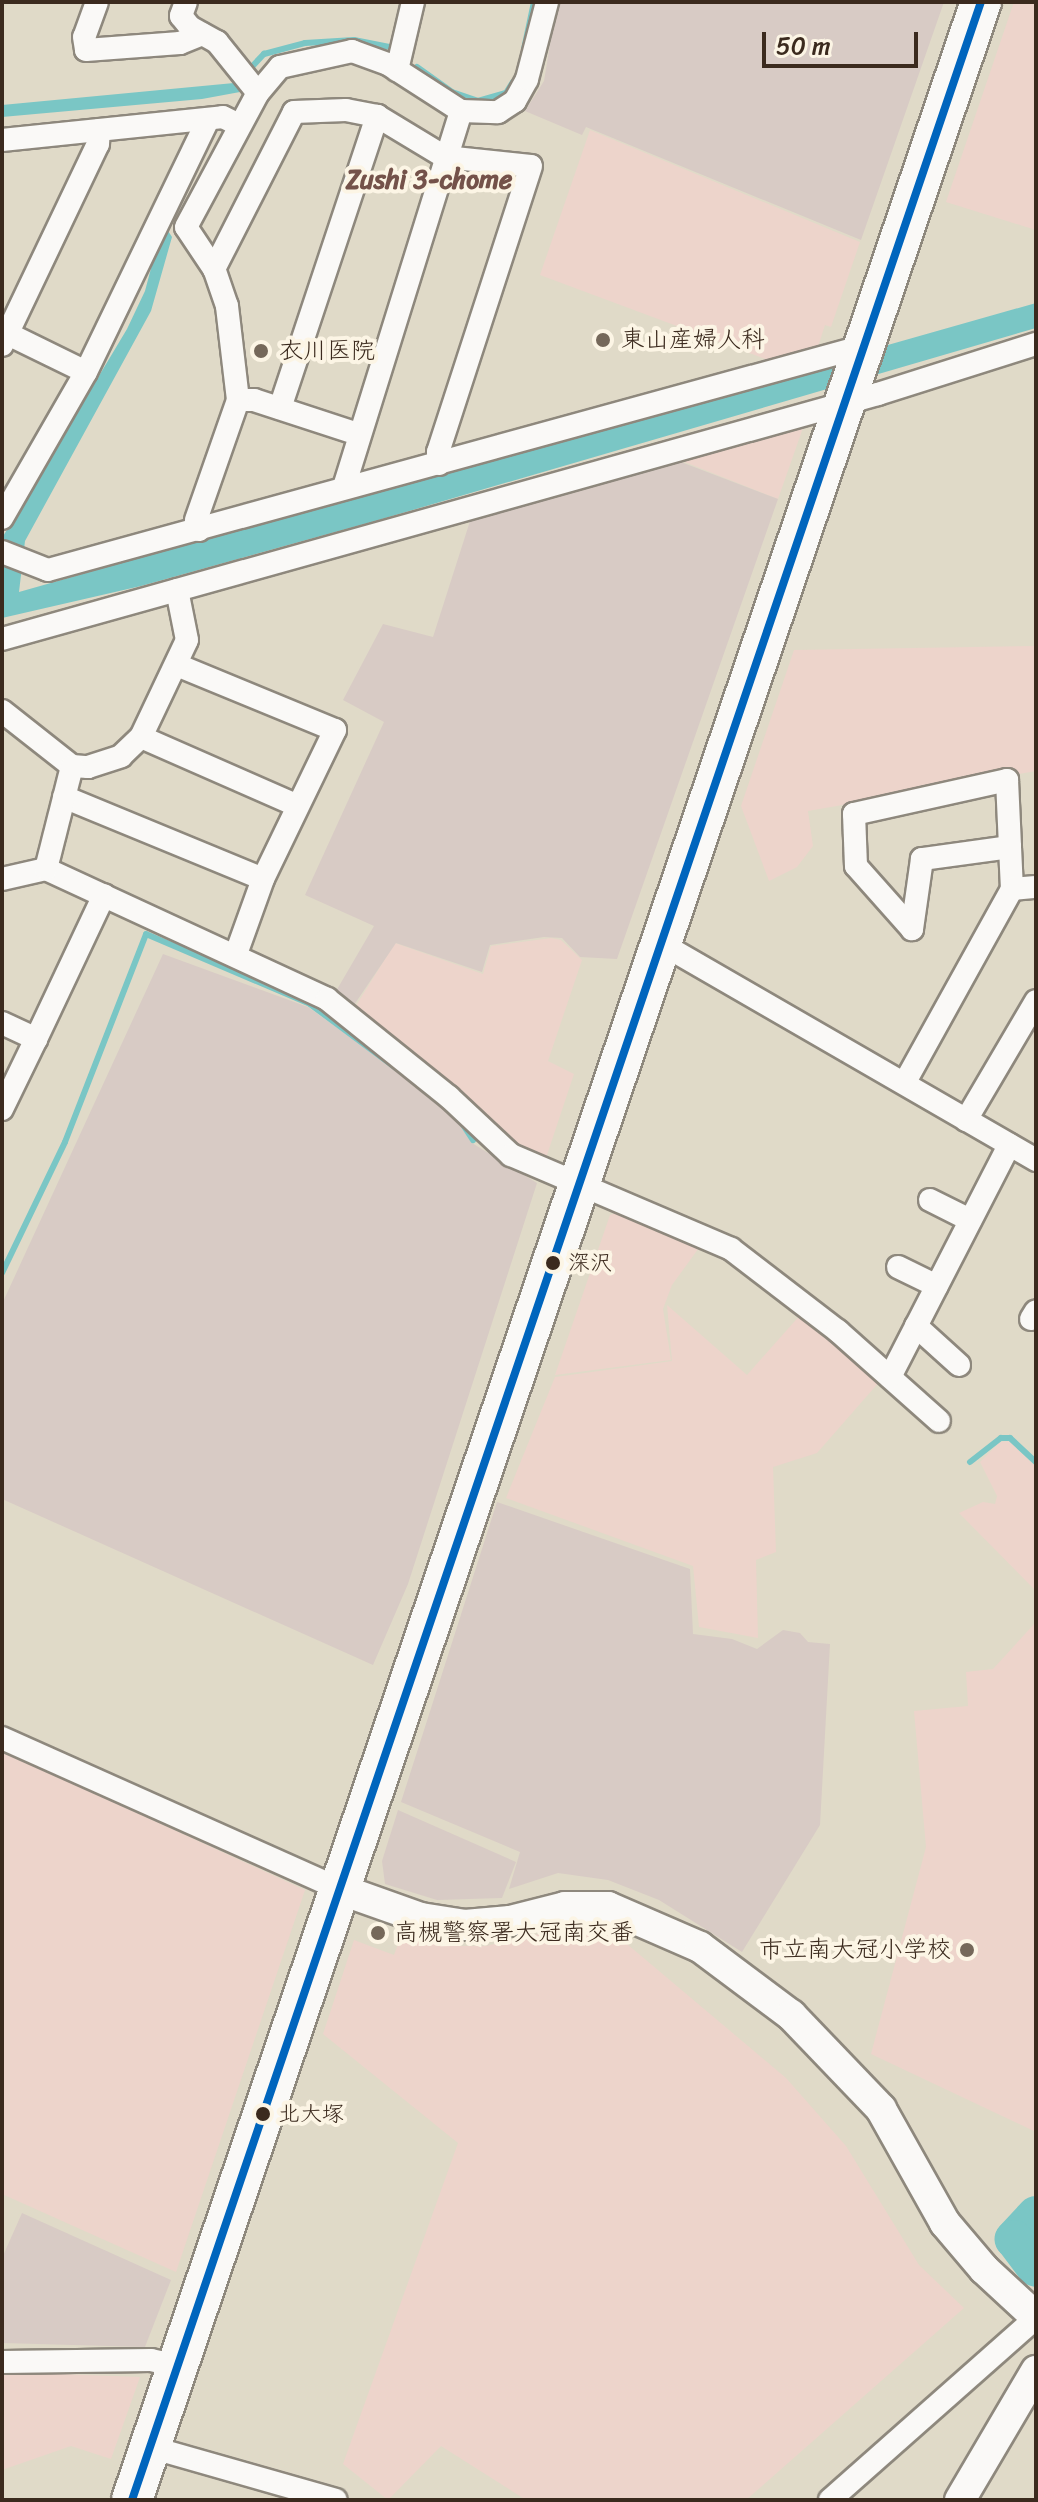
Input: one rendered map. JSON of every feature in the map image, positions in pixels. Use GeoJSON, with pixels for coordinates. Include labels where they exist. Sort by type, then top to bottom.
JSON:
{"type":"FeatureCollection","features":[{"type":"Feature","properties":{"kind":"highway"},"geometry":{"type":"LineString","coordinates":[[132,2500],[981,2]]}},
{"type":"Feature","properties":{"kind":"street"},"geometry":{"type":"LineString","coordinates":[[97,2],[84,37],[86,50],[180,43],[202,34]]}},
{"type":"Feature","properties":{"kind":"street"},"geometry":{"type":"LineString","coordinates":[[186,2],[181,16],[234,63],[256,91]]}},
{"type":"Feature","properties":{"kind":"street"},"geometry":{"type":"LineString","coordinates":[[397,70],[413,2]]}},
{"type":"Feature","properties":{"kind":"street"},"geometry":{"type":"LineString","coordinates":[[199,530],[196,520],[238,400],[227,306],[214,269],[186,227],[256,91],[280,67],[352,51],[397,70],[461,111],[498,112],[515,101],[527,79],[547,2]]}},
{"type":"Feature","properties":{"kind":"street"},"geometry":{"type":"LineString","coordinates":[[214,269],[294,112],[346,110],[377,116],[445,157],[531,166],[438,452],[439,464]]}},
{"type":"Feature","properties":{"kind":"street"},"geometry":{"type":"LineString","coordinates":[[344,487],[461,111]]}},
{"type":"Feature","properties":{"kind":"street"},"geometry":{"type":"LineString","coordinates":[[280,408],[377,116]]}},
{"type":"Feature","properties":{"kind":"street"},"geometry":{"type":"LineString","coordinates":[[3,143],[223,117],[239,125]]}},
{"type":"Feature","properties":{"kind":"street"},"geometry":{"type":"LineString","coordinates":[[2,518],[86,372],[208,120]]}},
{"type":"Feature","properties":{"kind":"street"},"geometry":{"type":"LineString","coordinates":[[86,372],[4,337],[98,144],[99,130]]}},
{"type":"Feature","properties":{"kind":"street"},"geometry":{"type":"LineString","coordinates":[[2,639],[845,401],[1036,344]]}},
{"type":"Feature","properties":{"kind":"street"},"geometry":{"type":"LineString","coordinates":[[2,552],[27,566],[48,570],[864,346]]}},
{"type":"Feature","properties":{"kind":"street"},"geometry":{"type":"LineString","coordinates":[[238,400],[280,408],[358,434]]}},
{"type":"Feature","properties":{"kind":"street"},"geometry":{"type":"LineString","coordinates":[[2,711],[72,766],[88,767],[121,756],[141,737],[187,640],[177,590]]}},
{"type":"Feature","properties":{"kind":"street"},"geometry":{"type":"LineString","coordinates":[[177,665],[335,730],[263,879],[236,954]]}},
{"type":"Feature","properties":{"kind":"street"},"geometry":{"type":"LineString","coordinates":[[141,737],[298,806]]}},
{"type":"Feature","properties":{"kind":"street"},"geometry":{"type":"LineString","coordinates":[[46,869],[72,766]]}},
{"type":"Feature","properties":{"kind":"street"},"geometry":{"type":"LineString","coordinates":[[905,1082],[1012,889],[1007,780],[854,814],[856,866],[912,929],[922,859],[1010,847]]}},
{"type":"Feature","properties":{"kind":"street"},"geometry":{"type":"LineString","coordinates":[[64,797],[263,879]]}},
{"type":"Feature","properties":{"kind":"street"},"geometry":{"type":"LineString","coordinates":[[2,879],[46,869],[236,954],[327,999],[449,1097],[494,1143],[578,1186],[731,1249],[890,1377],[939,1421]]}},
{"type":"Feature","properties":{"kind":"street"},"geometry":{"type":"LineString","coordinates":[[1012,889],[1036,887]]}},
{"type":"Feature","properties":{"kind":"street"},"geometry":{"type":"LineString","coordinates":[[3,1103],[104,895]]}},
{"type":"Feature","properties":{"kind":"street"},"geometry":{"type":"LineString","coordinates":[[662,944],[1036,1160]]}},
{"type":"Feature","properties":{"kind":"street"},"geometry":{"type":"LineString","coordinates":[[966,1120],[1036,1001]]}},
{"type":"Feature","properties":{"kind":"street"},"geometry":{"type":"LineString","coordinates":[[2,1023],[36,1039]]}},
{"type":"Feature","properties":{"kind":"street"},"geometry":{"type":"LineString","coordinates":[[890,1377],[1009,1145]]}},
{"type":"Feature","properties":{"kind":"street"},"geometry":{"type":"LineString","coordinates":[[930,1200],[970,1220]]}},
{"type":"Feature","properties":{"kind":"street"},"geometry":{"type":"LineString","coordinates":[[898,1267],[937,1286]]}},
{"type":"Feature","properties":{"kind":"street"},"geometry":{"type":"LineString","coordinates":[[916,1326],[959,1365]]}},
{"type":"Feature","properties":{"kind":"street"},"geometry":{"type":"LineString","coordinates":[[2,1738],[339,1889],[421,1918],[465,1925],[510,1921],[565,1907],[608,1907],[700,1947],[791,2015],[881,2109],[945,2223],[984,2269],[1036,2317],[830,2500]]}},
{"type":"Feature","properties":{"kind":"street"},"geometry":{"type":"LineString","coordinates":[[2,2362],[151,2360],[177,2366]]}},
{"type":"Feature","properties":{"kind":"street"},"geometry":{"type":"LineString","coordinates":[[960,2500],[1036,2371]]}},
{"type":"Feature","properties":{"kind":"street"},"geometry":{"type":"LineString","coordinates":[[150,2447],[304,2495],[336,2500]]}},
{"type":"Feature","properties":{"kind":"shaded area"},"geometry":{"type":"Polygon","coordinates":[[[557,2],[944,2],[861,240],[586,127],[582,135],[525,111],[544,81],[557,2]]]}},
{"type":"Feature","properties":{"kind":"shaded area"},"geometry":{"type":"Polygon","coordinates":[[[1014,2],[1036,2],[1036,230],[946,202],[1014,2]]]}},
{"type":"Feature","properties":{"kind":"shaded area"},"geometry":{"type":"Polygon","coordinates":[[[590,130],[860,242],[831,327],[825,325],[816,353],[770,366],[768,360],[540,275],[590,130]]]}},
{"type":"Feature","properties":{"kind":"shaded area"},"geometry":{"type":"Polygon","coordinates":[[[805,422],[778,499],[667,455],[805,422]]]}},
{"type":"Feature","properties":{"kind":"shaded area"},"geometry":{"type":"Polygon","coordinates":[[[668,457],[778,499],[617,959],[580,957],[562,938],[544,937],[490,945],[482,972],[396,943],[352,1008],[332,998],[374,926],[305,895],[384,722],[343,700],[383,624],[433,637],[471,518],[654,465],[663,468],[668,457]]]}},
{"type":"Feature","properties":{"kind":"shaded area"},"geometry":{"type":"Polygon","coordinates":[[[1036,646],[1036,771],[808,811],[813,846],[797,867],[769,881],[741,806],[794,650],[1036,646]]]}},
{"type":"Feature","properties":{"kind":"shaded area"},"geometry":{"type":"Polygon","coordinates":[[[551,938],[561,940],[582,960],[548,1061],[574,1074],[544,1164],[507,1147],[352,1012],[395,943],[483,974],[491,946],[551,938]]]}},
{"type":"Feature","properties":{"kind":"shaded area"},"geometry":{"type":"Polygon","coordinates":[[[163,954],[308,1007],[447,1106],[472,1143],[537,1183],[408,1584],[373,1665],[2,1499],[2,1304],[163,954]]]}},
{"type":"Feature","properties":{"kind":"shaded area"},"geometry":{"type":"Polygon","coordinates":[[[620,1212],[701,1245],[672,1285],[663,1309],[671,1360],[555,1375],[610,1215],[620,1212]]]}},
{"type":"Feature","properties":{"kind":"shaded area"},"geometry":{"type":"Polygon","coordinates":[[[667,1305],[747,1375],[802,1313],[881,1380],[817,1453],[773,1467],[776,1552],[756,1560],[758,1638],[699,1627],[693,1566],[506,1498],[555,1377],[672,1361],[667,1305]]]}},
{"type":"Feature","properties":{"kind":"shaded area"},"geometry":{"type":"Polygon","coordinates":[[[1009,1441],[1036,1467],[1036,1591],[959,1513],[983,1502],[995,1504],[997,1496],[980,1462],[1000,1442],[1009,1441]]]}},
{"type":"Feature","properties":{"kind":"shaded area"},"geometry":{"type":"Polygon","coordinates":[[[497,1502],[690,1569],[693,1634],[732,1639],[757,1649],[783,1630],[800,1633],[808,1642],[830,1644],[820,1825],[742,1952],[659,1900],[608,1880],[558,1873],[509,1889],[520,1852],[401,1802],[497,1502]]]}},
{"type":"Feature","properties":{"kind":"shaded area","name":"市立南大冠小学校"},"geometry":{"type":"Polygon","coordinates":[[[1036,1622],[1036,2132],[871,2054],[926,1847],[914,1711],[968,1706],[966,1672],[993,1669],[1036,1622]]]}},
{"type":"Feature","properties":{"kind":"shaded area"},"geometry":{"type":"Polygon","coordinates":[[[2,1751],[305,1890],[176,2272],[2,2194],[2,1751]]]}},
{"type":"Feature","properties":{"kind":"shaded area"},"geometry":{"type":"Polygon","coordinates":[[[398,1810],[516,1862],[502,1898],[437,1900],[385,1884],[382,1861],[398,1810]]]}},
{"type":"Feature","properties":{"kind":"shaded area"},"geometry":{"type":"Polygon","coordinates":[[[596,1921],[623,1925],[630,1934],[627,1944],[786,2078],[846,2146],[919,2265],[964,2308],[746,2500],[526,2500],[441,2446],[388,2500],[343,2464],[458,2143],[323,2034],[354,1940],[394,1955],[403,1930],[459,1946],[486,1946],[596,1921]]]}},
{"type":"Feature","properties":{"kind":"shaded area"},"geometry":{"type":"Polygon","coordinates":[[[22,2213],[171,2280],[145,2347],[2,2343],[2,2258],[22,2213]]]}},
{"type":"Feature","properties":{"kind":"shaded area"},"geometry":{"type":"Polygon","coordinates":[[[2,2372],[140,2377],[111,2459],[71,2446],[2,2470],[2,2372]]]}},
{"type":"Feature","properties":{"kind":"water"},"geometry":{"type":"Polygon","coordinates":[[[234,83],[240,92],[202,99],[2,117],[2,105],[234,83]]]}},
{"type":"Feature","properties":{"kind":"water"},"geometry":{"type":"Polygon","coordinates":[[[163,223],[172,237],[151,311],[25,541],[19,592],[1036,303],[1036,328],[375,521],[141,586],[2,618],[2,538],[127,329],[145,291],[163,223]]]}},
{"type":"Feature","properties":{"kind":"waterway"},"geometry":{"type":"LineString","coordinates":[[524,49],[534,2]]}},
{"type":"Feature","properties":{"kind":"waterway"},"geometry":{"type":"LineString","coordinates":[[247,72],[264,54],[305,43],[354,40],[389,47]]}},
{"type":"Feature","properties":{"kind":"waterway"},"geometry":{"type":"LineString","coordinates":[[417,67],[452,92],[478,101],[506,93],[513,82]]}},
{"type":"Feature","properties":{"kind":"waterway"},"geometry":{"type":"LineString","coordinates":[[2,1273],[65,1142],[146,934],[310,1004],[396,1068]]}},
{"type":"Feature","properties":{"kind":"waterway"},"geometry":{"type":"LineString","coordinates":[[460,1120],[473,1140]]}},
{"type":"Feature","properties":{"kind":"waterway"},"geometry":{"type":"LineString","coordinates":[[970,1462],[1001,1438],[1010,1438],[1036,1462]]}},
{"type":"Feature","properties":{"kind":"waterway"},"geometry":{"type":"LineString","coordinates":[[1036,2215],[1014,2239],[1036,2268]]}},
{"type":"Feature","properties":{"kind":"transit line"},"geometry":{"type":"LineString","coordinates":[[132,2500],[981,2]]}},
{"type":"Feature","properties":{"kind":"place","name":"東山産婦人科"},"geometry":{"type":"Point","coordinates":[603,340]}},
{"type":"Feature","properties":{"kind":"place","name":"衣川医院"},"geometry":{"type":"Point","coordinates":[261,351]}},
{"type":"Feature","properties":{"kind":"place","name":"深沢"},"geometry":{"type":"Point","coordinates":[553,1263]}},
{"type":"Feature","properties":{"kind":"place","name":"高槻警察署大冠南交番"},"geometry":{"type":"Point","coordinates":[378,1933]}},
{"type":"Feature","properties":{"kind":"place","name":"市立南大冠小学校"},"geometry":{"type":"Point","coordinates":[967,1950]}},
{"type":"Feature","properties":{"kind":"place","name":"北大塚"},"geometry":{"type":"Point","coordinates":[263,2114]}},
{"type":"Feature","properties":{"kind":"district","name":"Zushi 3-chome"},"geometry":{"type":"Point","coordinates":[429,180]}}]}
